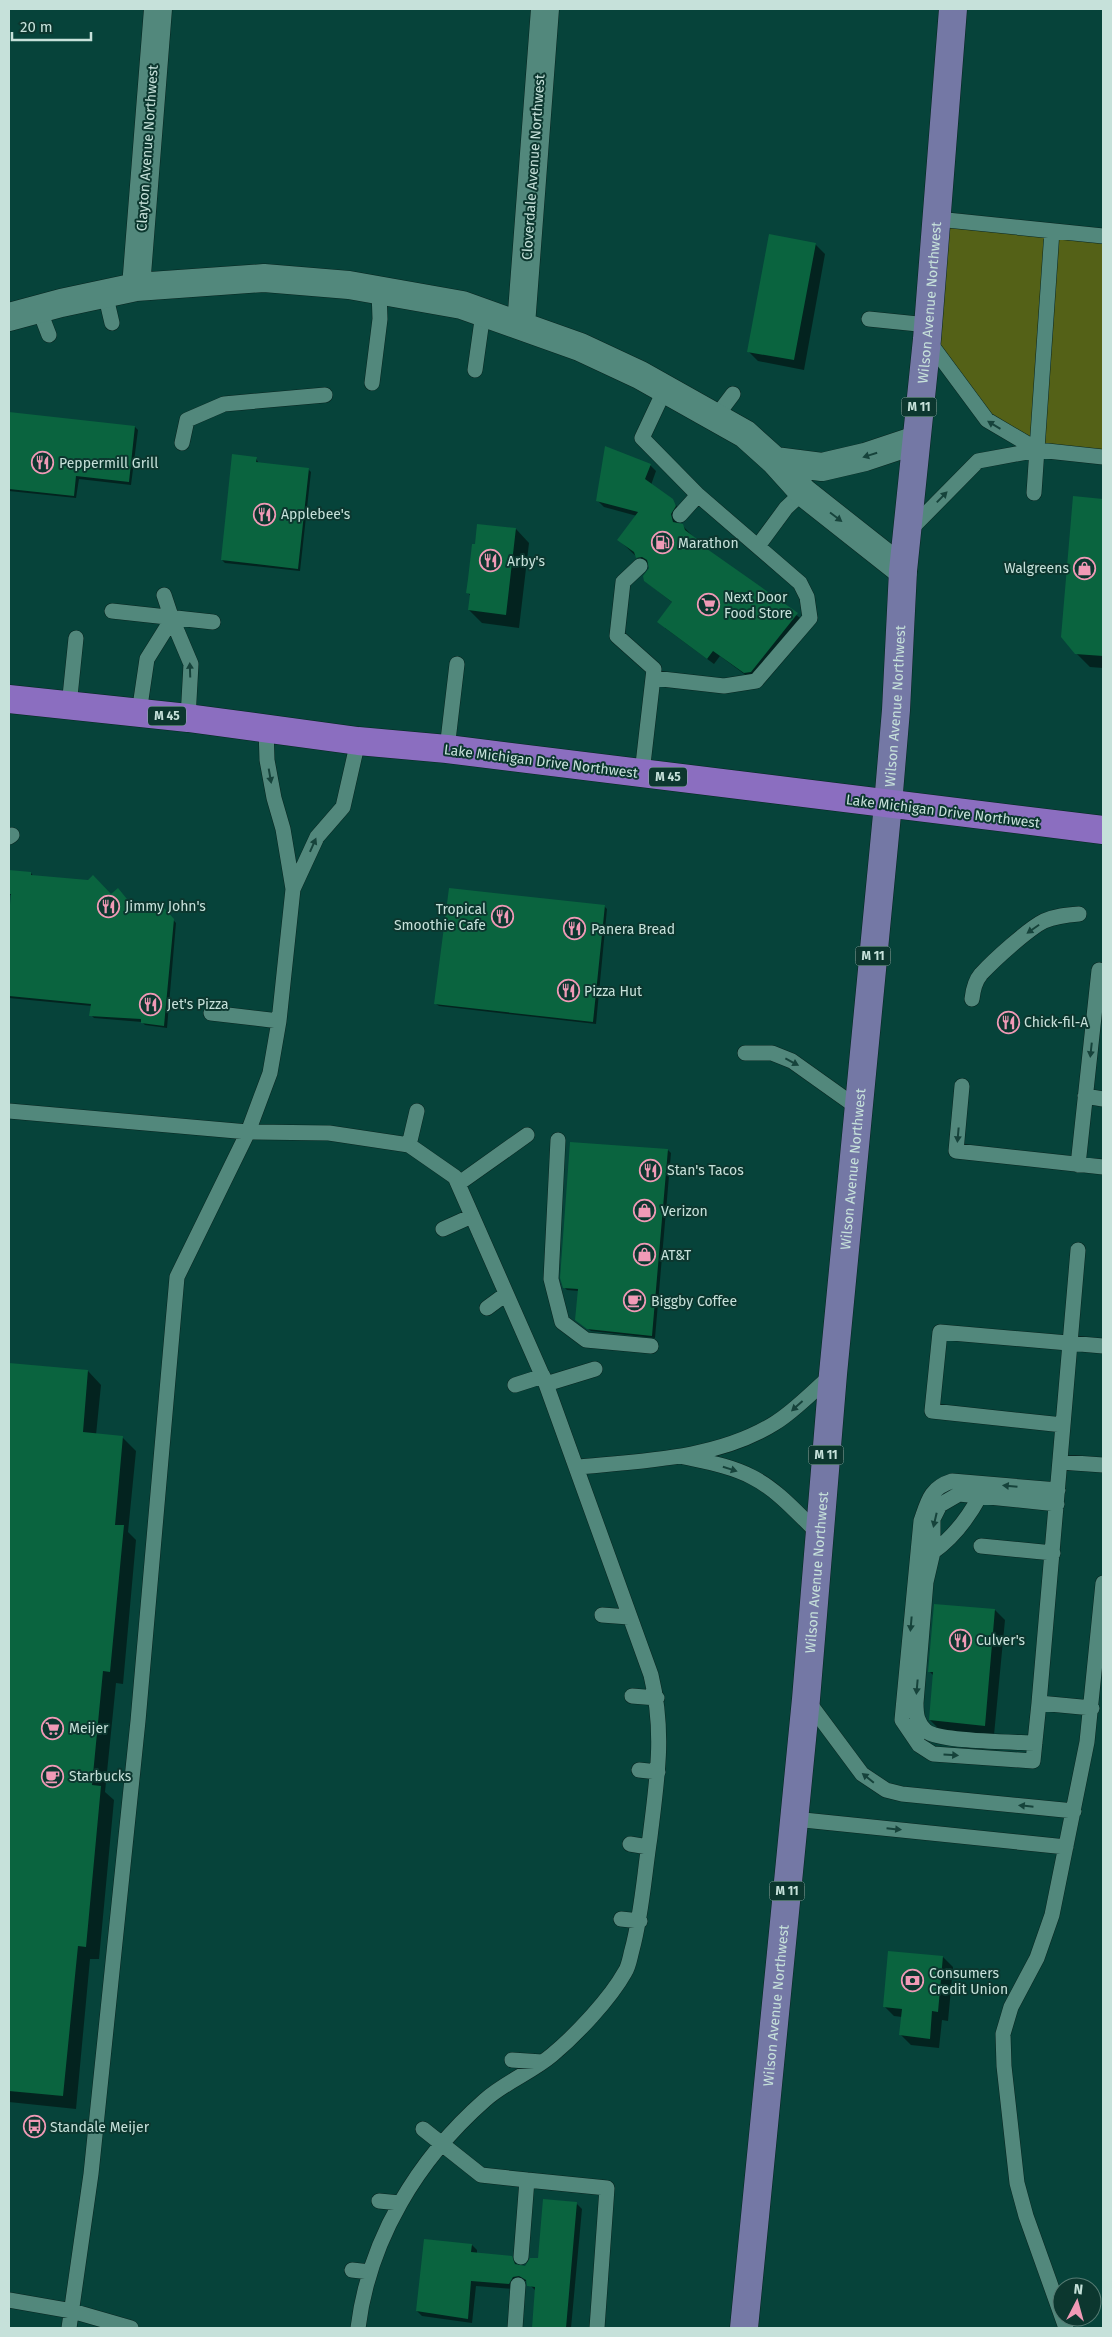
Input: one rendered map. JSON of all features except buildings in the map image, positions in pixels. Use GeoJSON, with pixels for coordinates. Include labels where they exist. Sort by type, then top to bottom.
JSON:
{"type":"FeatureCollection","features":[{"type":"Feature","properties":{"kind":"highway","name":"Lake Michigan Drive Northwest"},"geometry":{"type":"LineString","coordinates":[[9,699],[188,718],[358,741],[447,749],[1103,830]]}},
{"type":"Feature","properties":{"kind":"main road","name":"Wilson Avenue Northwest"},"geometry":{"type":"LineString","coordinates":[[744,2328],[806,1699],[833,1374],[888,804],[896,710],[903,571],[927,332],[953,9]]}},
{"type":"Feature","properties":{"kind":"street","name":"Clayton Avenue Northwest"},"geometry":{"type":"LineString","coordinates":[[136,287],[158,9]]}},
{"type":"Feature","properties":{"kind":"street","name":"Cloverdale Avenue Northwest"},"geometry":{"type":"LineString","coordinates":[[521,325],[545,9]]}},
{"type":"Feature","properties":{"kind":"street"},"geometry":{"type":"LineString","coordinates":[[9,317],[136,287],[264,278],[349,285],[462,305],[580,347],[665,389],[745,434],[775,461],[802,492],[903,571]]}},
{"type":"Feature","properties":{"kind":"street"},"geometry":{"type":"LineString","coordinates":[[775,461],[822,466],[865,457],[916,440]]}},
{"type":"Feature","properties":{"kind":"lane"},"geometry":{"type":"LineString","coordinates":[[937,219],[1103,236]]}},
{"type":"Feature","properties":{"kind":"lane"},"geometry":{"type":"LineString","coordinates":[[1034,493],[1052,231]]}},
{"type":"Feature","properties":{"kind":"lane"},"geometry":{"type":"LineString","coordinates":[[372,383],[380,319],[379,290]]}},
{"type":"Feature","properties":{"kind":"lane"},"geometry":{"type":"LineString","coordinates":[[105,293],[112,323]]}},
{"type":"Feature","properties":{"kind":"lane"},"geometry":{"type":"LineString","coordinates":[[39,309],[49,335]]}},
{"type":"Feature","properties":{"kind":"lane"},"geometry":{"type":"LineString","coordinates":[[475,370],[483,312]]}},
{"type":"Feature","properties":{"kind":"lane"},"geometry":{"type":"LineString","coordinates":[[869,319],[927,332],[987,420],[1038,450]]}},
{"type":"Feature","properties":{"kind":"lane"},"geometry":{"type":"LineString","coordinates":[[653,678],[724,686],[756,681],[810,618],[807,597],[800,583],[698,495],[642,438],[665,389]]}},
{"type":"Feature","properties":{"kind":"lane"},"geometry":{"type":"LineString","coordinates":[[715,418],[733,394]]}},
{"type":"Feature","properties":{"kind":"lane"},"geometry":{"type":"LineString","coordinates":[[182,443],[187,420],[224,404],[325,395]]}},
{"type":"Feature","properties":{"kind":"lane"},"geometry":{"type":"LineString","coordinates":[[908,532],[978,461],[1038,450],[1103,457]]}},
{"type":"Feature","properties":{"kind":"lane"},"geometry":{"type":"LineString","coordinates":[[758,546],[786,508],[802,492]]}},
{"type":"Feature","properties":{"kind":"lane"},"geometry":{"type":"LineString","coordinates":[[680,515],[698,495]]}},
{"type":"Feature","properties":{"kind":"lane"},"geometry":{"type":"LineString","coordinates":[[640,566],[623,582],[617,636],[654,669],[642,773]]}},
{"type":"Feature","properties":{"kind":"lane"},"geometry":{"type":"LineString","coordinates":[[164,595],[172,619],[192,664],[188,718]]}},
{"type":"Feature","properties":{"kind":"lane"},"geometry":{"type":"LineString","coordinates":[[112,611],[213,622]]}},
{"type":"Feature","properties":{"kind":"lane"},"geometry":{"type":"LineString","coordinates":[[139,713],[147,659],[172,619]]}},
{"type":"Feature","properties":{"kind":"lane"},"geometry":{"type":"LineString","coordinates":[[69,706],[76,638]]}},
{"type":"Feature","properties":{"kind":"lane"},"geometry":{"type":"LineString","coordinates":[[447,749],[457,664]]}},
{"type":"Feature","properties":{"kind":"lane"},"geometry":{"type":"LineString","coordinates":[[69,2328],[92,2164],[139,1712],[177,1277],[248,1132],[270,1073],[279,1021],[293,889],[283,829],[267,760],[266,728]]}},
{"type":"Feature","properties":{"kind":"lane"},"geometry":{"type":"LineString","coordinates":[[293,889],[317,836],[343,806],[358,741]]}},
{"type":"Feature","properties":{"kind":"lane"},"geometry":{"type":"LineString","coordinates":[[972,999],[973,988],[981,974],[1026,934],[1043,922],[1062,915],[1078,914]]}},
{"type":"Feature","properties":{"kind":"lane"},"geometry":{"type":"LineString","coordinates":[[1078,1165],[1099,970],[1103,971]]}},
{"type":"Feature","properties":{"kind":"lane"},"geometry":{"type":"LineString","coordinates":[[211,1013],[279,1021]]}},
{"type":"Feature","properties":{"kind":"lane"},"geometry":{"type":"LineString","coordinates":[[745,1053],[772,1053],[792,1061],[858,1108]]}},
{"type":"Feature","properties":{"kind":"lane"},"geometry":{"type":"LineString","coordinates":[[962,1086],[956,1151],[1103,1167]]}},
{"type":"Feature","properties":{"kind":"lane"},"geometry":{"type":"LineString","coordinates":[[1085,1096],[1103,1099]]}},
{"type":"Feature","properties":{"kind":"lane"},"geometry":{"type":"LineString","coordinates":[[9,1111],[248,1132],[329,1134],[409,1145],[455,1177],[544,1380],[651,1675],[656,1698],[660,1736],[658,1772],[640,1921],[626,1971],[590,2018],[552,2056],[486,2099],[442,2144],[413,2182],[390,2221],[370,2272],[361,2303],[358,2328]]}},
{"type":"Feature","properties":{"kind":"lane"},"geometry":{"type":"LineString","coordinates":[[409,1145],[417,1111]]}},
{"type":"Feature","properties":{"kind":"lane"},"geometry":{"type":"LineString","coordinates":[[458,1184],[526,1135]]}},
{"type":"Feature","properties":{"kind":"lane"},"geometry":{"type":"LineString","coordinates":[[558,1140],[551,1279],[562,1322],[586,1340],[651,1346]]}},
{"type":"Feature","properties":{"kind":"lane"},"geometry":{"type":"LineString","coordinates":[[443,1229],[472,1216]]}},
{"type":"Feature","properties":{"kind":"lane"},"geometry":{"type":"LineString","coordinates":[[1058,1497],[952,1481],[939,1485],[930,1498],[920,1520],[902,1720],[919,1745],[933,1754],[1033,1761],[1058,1497],[1078,1250]]}},
{"type":"Feature","properties":{"kind":"lane"},"geometry":{"type":"LineString","coordinates":[[488,1308],[506,1294]]}},
{"type":"Feature","properties":{"kind":"lane"},"geometry":{"type":"LineString","coordinates":[[1063,1425],[932,1411],[940,1332],[1103,1346]]}},
{"type":"Feature","properties":{"kind":"lane"},"geometry":{"type":"LineString","coordinates":[[515,1385],[595,1369]]}},
{"type":"Feature","properties":{"kind":"lane"},"geometry":{"type":"LineString","coordinates":[[577,1467],[683,1457],[762,1430],[786,1416],[833,1374]]}},
{"type":"Feature","properties":{"kind":"lane"},"geometry":{"type":"LineString","coordinates":[[683,1457],[733,1469],[758,1480],[781,1497],[820,1535]]}},
{"type":"Feature","properties":{"kind":"lane"},"geometry":{"type":"LineString","coordinates":[[1060,1462],[1103,1465]]}},
{"type":"Feature","properties":{"kind":"lane"},"geometry":{"type":"LineString","coordinates":[[1035,1743],[946,1738],[927,1732],[917,1719],[916,1703],[926,1582],[933,1552],[933,1519],[940,1505],[958,1494],[1058,1497]]}},
{"type":"Feature","properties":{"kind":"lane"},"geometry":{"type":"LineString","coordinates":[[933,1552],[947,1541],[969,1516],[980,1496]]}},
{"type":"Feature","properties":{"kind":"lane"},"geometry":{"type":"LineString","coordinates":[[981,1546],[1053,1553]]}},
{"type":"Feature","properties":{"kind":"lane"},"geometry":{"type":"LineString","coordinates":[[1066,2328],[1026,2216],[1017,2183],[1002,2050],[1003,2034],[1011,2007],[1037,1958],[1047,1932],[1074,1811],[1092,1708],[1103,1583]]}},
{"type":"Feature","properties":{"kind":"lane"},"geometry":{"type":"LineString","coordinates":[[602,1615],[629,1617]]}},
{"type":"Feature","properties":{"kind":"lane"},"geometry":{"type":"LineString","coordinates":[[632,1696],[656,1698]]}},
{"type":"Feature","properties":{"kind":"lane"},"geometry":{"type":"LineString","coordinates":[[806,1699],[862,1774],[886,1790],[902,1794],[1074,1811]]}},
{"type":"Feature","properties":{"kind":"lane"},"geometry":{"type":"LineString","coordinates":[[1039,1703],[1092,1708]]}},
{"type":"Feature","properties":{"kind":"lane"},"geometry":{"type":"LineString","coordinates":[[639,1770],[658,1772]]}},
{"type":"Feature","properties":{"kind":"lane"},"geometry":{"type":"LineString","coordinates":[[794,1819],[1066,1847]]}},
{"type":"Feature","properties":{"kind":"lane"},"geometry":{"type":"LineString","coordinates":[[630,1844],[648,1846]]}},
{"type":"Feature","properties":{"kind":"lane"},"geometry":{"type":"LineString","coordinates":[[621,1919],[640,1921]]}},
{"type":"Feature","properties":{"kind":"lane"},"geometry":{"type":"LineString","coordinates":[[592,1993],[608,1995]]}},
{"type":"Feature","properties":{"kind":"lane"},"geometry":{"type":"LineString","coordinates":[[512,2060],[542,2062]]}},
{"type":"Feature","properties":{"kind":"lane"},"geometry":{"type":"LineString","coordinates":[[423,2129],[481,2175],[607,2188],[597,2328]]}},
{"type":"Feature","properties":{"kind":"lane"},"geometry":{"type":"LineString","coordinates":[[520,2257],[527,2180]]}},
{"type":"Feature","properties":{"kind":"lane"},"geometry":{"type":"LineString","coordinates":[[379,2201],[400,2203]]}},
{"type":"Feature","properties":{"kind":"lane"},"geometry":{"type":"LineString","coordinates":[[352,2270],[370,2272]]}},
{"type":"Feature","properties":{"kind":"lane"},"geometry":{"type":"LineString","coordinates":[[515,2328],[518,2285]]}},
{"type":"Feature","properties":{"kind":"lane"},"geometry":{"type":"LineString","coordinates":[[9,2300],[72,2311],[131,2328]]}},
{"type":"Feature","properties":{"kind":"green space"},"geometry":{"type":"Polygon","coordinates":[[[937,219],[1103,236],[1103,457],[1038,450],[987,420],[927,339],[937,219]]]}},
{"type":"Feature","properties":{"kind":"place","name":"Peppermill Grill"},"geometry":{"type":"Point","coordinates":[43,463]}},
{"type":"Feature","properties":{"kind":"place","name":"Applebee's"},"geometry":{"type":"Point","coordinates":[265,514]}},
{"type":"Feature","properties":{"kind":"place","name":"Marathon"},"geometry":{"type":"Point","coordinates":[662,543]}},
{"type":"Feature","properties":{"kind":"place","name":"Arby's"},"geometry":{"type":"Point","coordinates":[491,561]}},
{"type":"Feature","properties":{"kind":"place","name":"Walgreens"},"geometry":{"type":"Point","coordinates":[1085,568]}},
{"type":"Feature","properties":{"kind":"place","name":"Next Door Food Store"},"geometry":{"type":"Point","coordinates":[708,605]}},
{"type":"Feature","properties":{"kind":"place","name":"Jimmy John's"},"geometry":{"type":"Point","coordinates":[109,906]}},
{"type":"Feature","properties":{"kind":"place","name":"Tropical Smoothie Cafe"},"geometry":{"type":"Point","coordinates":[502,917]}},
{"type":"Feature","properties":{"kind":"place","name":"Panera Bread"},"geometry":{"type":"Point","coordinates":[575,929]}},
{"type":"Feature","properties":{"kind":"place","name":"Pizza Hut"},"geometry":{"type":"Point","coordinates":[568,991]}},
{"type":"Feature","properties":{"kind":"place","name":"Jet's Pizza"},"geometry":{"type":"Point","coordinates":[151,1004]}},
{"type":"Feature","properties":{"kind":"place","name":"Chick-fil-A"},"geometry":{"type":"Point","coordinates":[1008,1022]}},
{"type":"Feature","properties":{"kind":"place","name":"Stan's Tacos"},"geometry":{"type":"Point","coordinates":[651,1170]}},
{"type":"Feature","properties":{"kind":"place","name":"Verizon"},"geometry":{"type":"Point","coordinates":[645,1211]}},
{"type":"Feature","properties":{"kind":"place","name":"AT&T"},"geometry":{"type":"Point","coordinates":[645,1255]}},
{"type":"Feature","properties":{"kind":"place","name":"Biggby Coffee"},"geometry":{"type":"Point","coordinates":[635,1301]}},
{"type":"Feature","properties":{"kind":"place","name":"Culver's"},"geometry":{"type":"Point","coordinates":[960,1640]}},
{"type":"Feature","properties":{"kind":"place","name":"Meijer"},"geometry":{"type":"Point","coordinates":[53,1728]}},
{"type":"Feature","properties":{"kind":"place","name":"Starbucks"},"geometry":{"type":"Point","coordinates":[53,1776]}},
{"type":"Feature","properties":{"kind":"place","name":"Consumers Credit Union"},"geometry":{"type":"Point","coordinates":[913,1981]}},
{"type":"Feature","properties":{"kind":"place","name":"Standale Meijer"},"geometry":{"type":"Point","coordinates":[34,2127]}}]}
